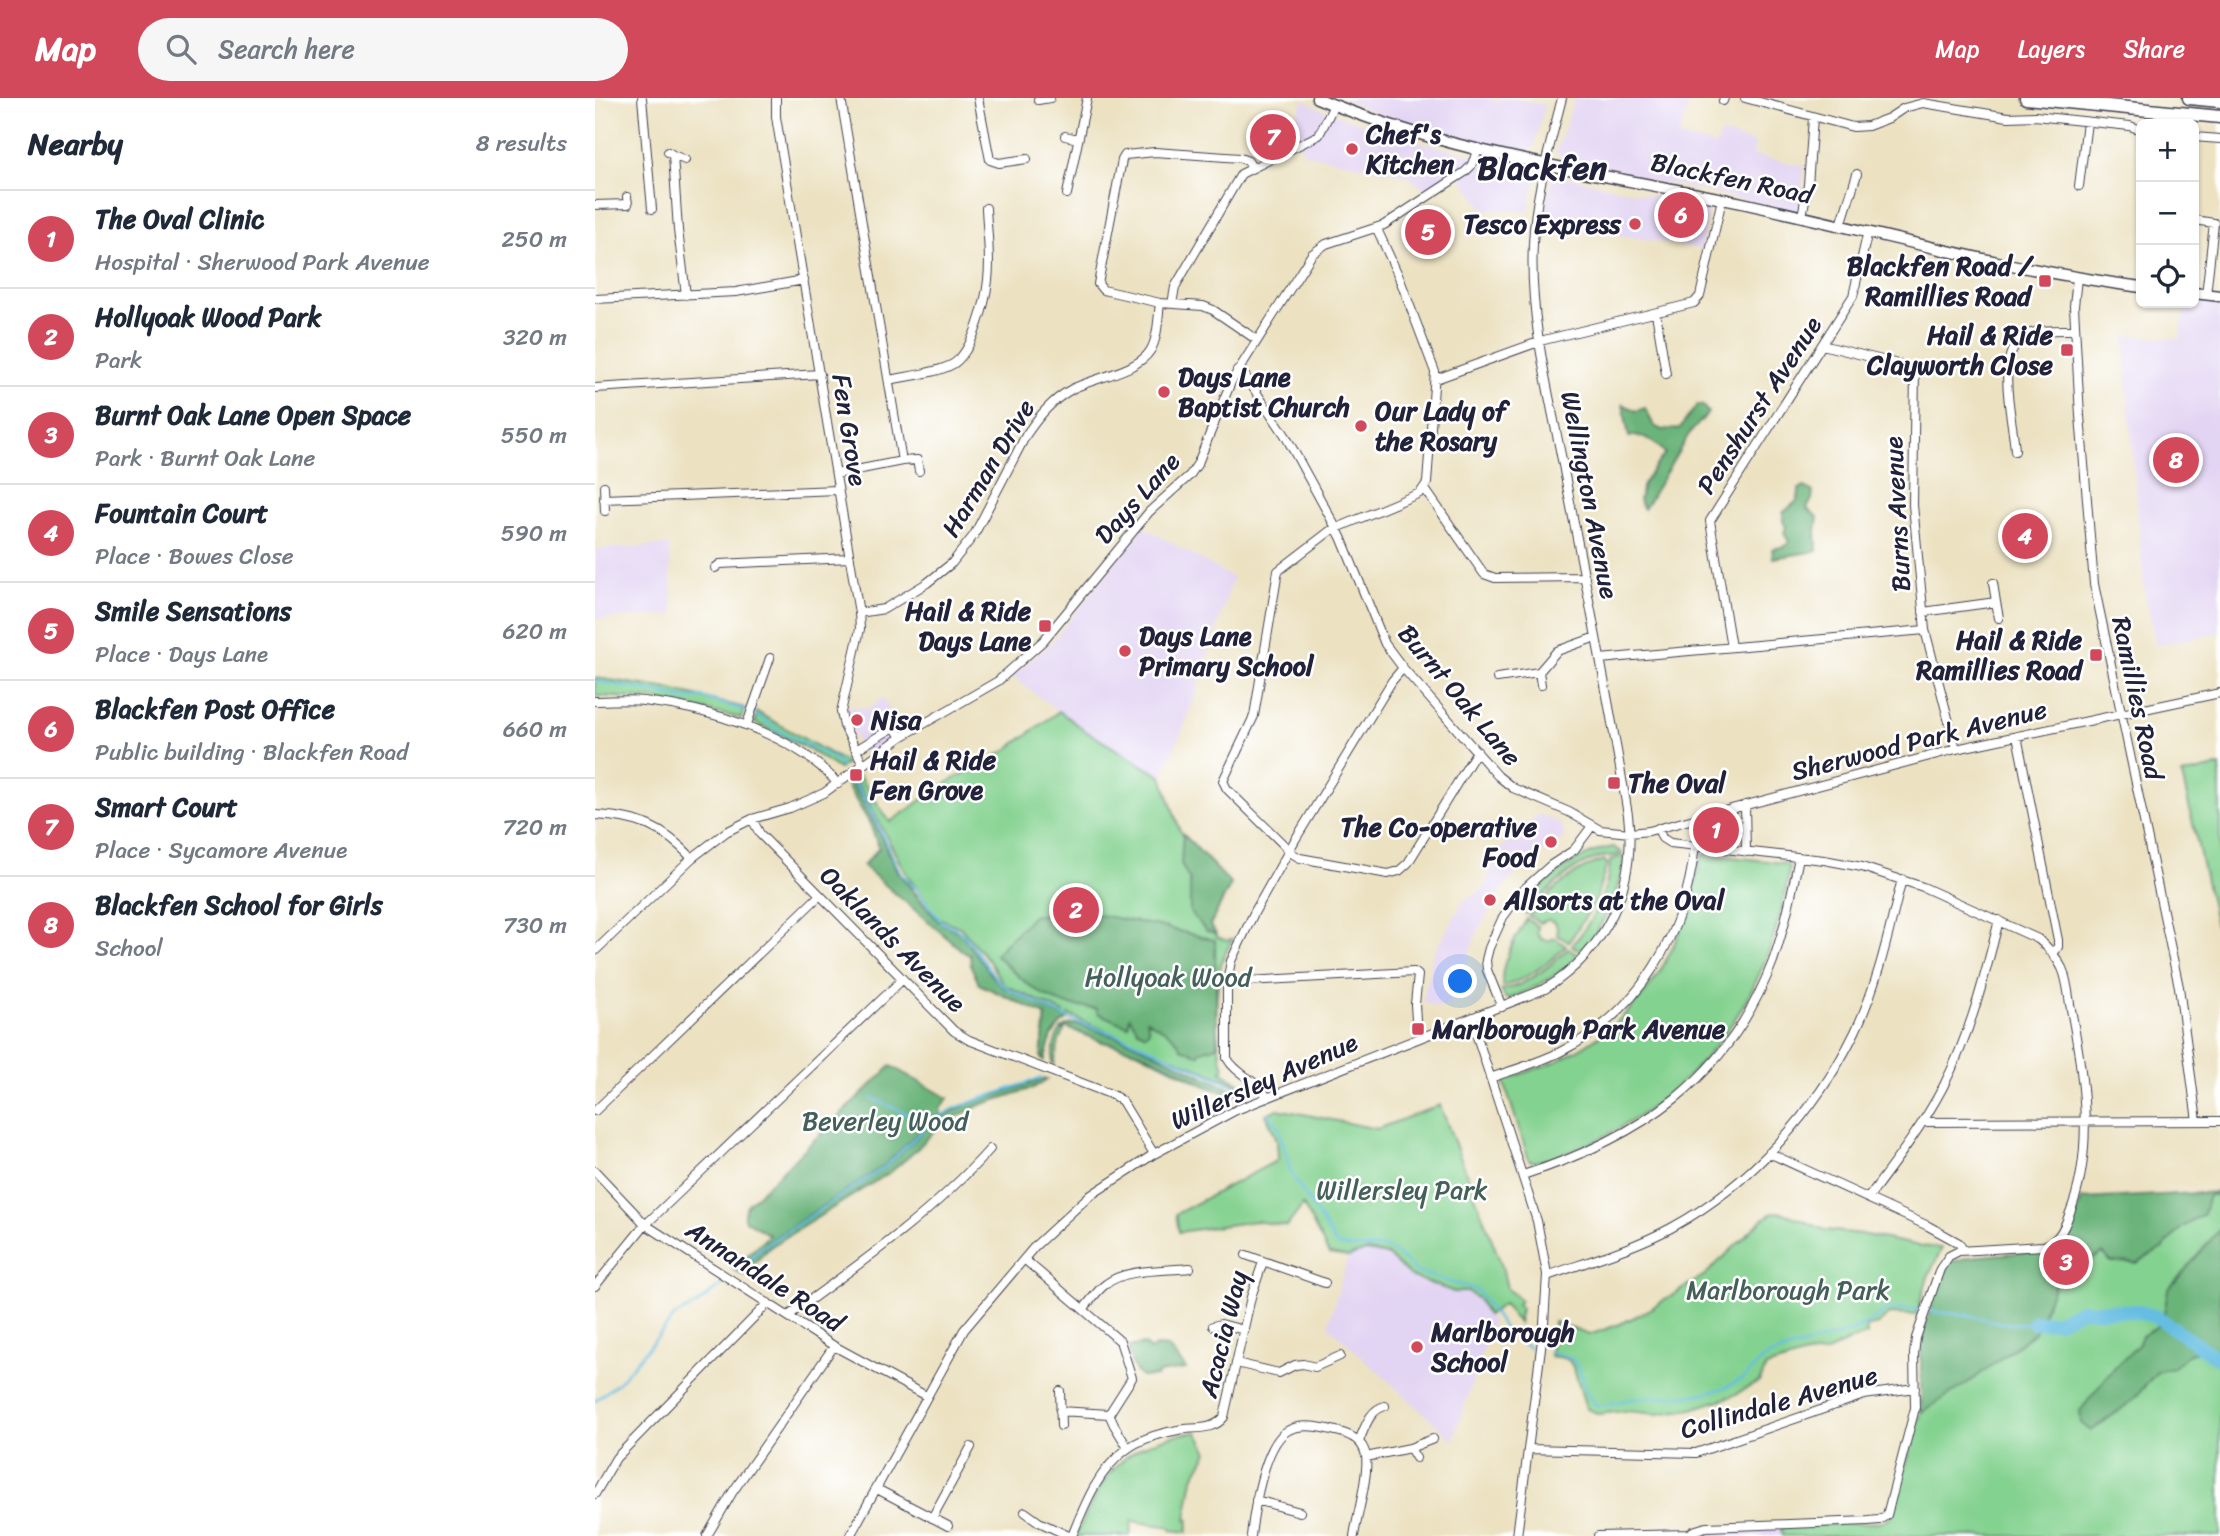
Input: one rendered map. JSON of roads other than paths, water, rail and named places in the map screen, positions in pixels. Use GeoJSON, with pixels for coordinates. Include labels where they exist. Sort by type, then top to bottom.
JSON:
{"type":"FeatureCollection","features":[{"type":"Feature","properties":{"kind":"highway"},"geometry":{"type":"LineString","coordinates":[[2026,98],[2220,117]]}},
{"type":"Feature","properties":{"kind":"highway"},"geometry":{"type":"LineString","coordinates":[[2189,98],[2220,101]]}},
{"type":"Feature","properties":{"kind":"main road","name":"Blackfen Road"},"geometry":{"type":"LineString","coordinates":[[1317,98],[1379,122],[1479,148],[1802,216],[2077,278],[2136,286]]}},
{"type":"Feature","properties":{"kind":"main road"},"geometry":{"type":"LineString","coordinates":[[2199,294],[2220,296]]}},
{"type":"Feature","properties":{"kind":"street"},"geometry":{"type":"LineString","coordinates":[[642,98],[652,209]]}},
{"type":"Feature","properties":{"kind":"street","name":"Fen Grove"},"geometry":{"type":"LineString","coordinates":[[776,98],[776,117],[859,612],[860,629],[841,712],[844,726],[863,764]]}},
{"type":"Feature","properties":{"kind":"street"},"geometry":{"type":"LineString","coordinates":[[841,98],[902,461]]}},
{"type":"Feature","properties":{"kind":"street"},"geometry":{"type":"LineString","coordinates":[[978,98],[990,160],[999,163],[1027,159]]}},
{"type":"Feature","properties":{"kind":"street"},"geometry":{"type":"LineString","coordinates":[[1038,100],[1050,98]]}},
{"type":"Feature","properties":{"kind":"street"},"geometry":{"type":"LineString","coordinates":[[1067,194],[1087,98]]}},
{"type":"Feature","properties":{"kind":"street","name":"Wellington Avenue"},"geometry":{"type":"LineString","coordinates":[[1562,98],[1545,163],[1532,246],[1539,342],[1585,577],[1630,833]]}},
{"type":"Feature","properties":{"kind":"street"},"geometry":{"type":"LineString","coordinates":[[1745,98],[1853,127],[1868,126],[1889,118],[1904,108],[1923,103],[2008,117],[2035,116],[2136,128]]}},
{"type":"Feature","properties":{"kind":"street"},"geometry":{"type":"LineString","coordinates":[[1172,304],[1175,287],[1239,177],[1252,167],[1318,135],[1333,105]]}},
{"type":"Feature","properties":{"kind":"street"},"geometry":{"type":"LineString","coordinates":[[1802,216],[1808,185],[1813,118]]}},
{"type":"Feature","properties":{"kind":"street"},"geometry":{"type":"LineString","coordinates":[[2079,186],[2087,122]]}},
{"type":"Feature","properties":{"kind":"street"},"geometry":{"type":"LineString","coordinates":[[1065,136],[1078,139]]}},
{"type":"Feature","properties":{"kind":"street"},"geometry":{"type":"LineString","coordinates":[[2199,137],[2220,139]]}},
{"type":"Feature","properties":{"kind":"street","name":"Days Lane"},"geometry":{"type":"LineString","coordinates":[[595,951],[692,858],[726,832],[808,801],[838,783],[901,737],[989,687],[1044,641],[1140,523],[1190,475],[1198,463],[1222,398],[1237,370],[1314,251],[1326,244],[1377,229],[1465,172],[1471,166],[1479,148]]}},
{"type":"Feature","properties":{"kind":"street"},"geometry":{"type":"LineString","coordinates":[[1252,167],[1248,161],[1240,158],[1160,152],[1130,153],[1123,157],[1098,287],[1160,303],[1190,304],[1213,310],[1257,340]]}},
{"type":"Feature","properties":{"kind":"street"},"geometry":{"type":"LineString","coordinates":[[685,160],[671,153],[686,295]]}},
{"type":"Feature","properties":{"kind":"street"},"geometry":{"type":"LineString","coordinates":[[1841,225],[1857,174]]}},
{"type":"Feature","properties":{"kind":"street"},"geometry":{"type":"LineString","coordinates":[[595,205],[628,204],[627,197]]}},
{"type":"Feature","properties":{"kind":"street"},"geometry":{"type":"LineString","coordinates":[[1436,379],[1539,342],[1688,305],[1698,300],[1722,199]]}},
{"type":"Feature","properties":{"kind":"street"},"geometry":{"type":"LineString","coordinates":[[889,380],[947,367],[959,360],[967,348],[983,304],[988,281],[986,208]]}},
{"type":"Feature","properties":{"kind":"street"},"geometry":{"type":"LineString","coordinates":[[2199,221],[2217,223],[2206,295]]}},
{"type":"Feature","properties":{"kind":"street"},"geometry":{"type":"LineString","coordinates":[[1377,229],[1429,354],[1436,379],[1429,477],[1425,489],[1420,493],[1326,533],[1278,571],[1254,716],[1223,778],[1227,789],[1300,858],[1382,873],[1399,871],[1408,863],[1477,751]]}},
{"type":"Feature","properties":{"kind":"street","name":"Penshurst Avenue"},"geometry":{"type":"LineString","coordinates":[[1731,647],[1710,522],[1855,292],[1868,231]]}},
{"type":"Feature","properties":{"kind":"street","name":"Ramillies Road"},"geometry":{"type":"LineString","coordinates":[[2077,278],[2075,330],[2094,584],[2179,987],[2197,1121]]}},
{"type":"Feature","properties":{"kind":"street"},"geometry":{"type":"LineString","coordinates":[[595,299],[736,292],[804,280]]}},
{"type":"Feature","properties":{"kind":"street","name":"Harman Drive"},"geometry":{"type":"LineString","coordinates":[[859,612],[884,609],[927,583],[952,563],[970,542],[1037,419],[1053,401],[1071,390],[1122,370],[1148,355],[1154,341],[1160,303]]}},
{"type":"Feature","properties":{"kind":"street"},"geometry":{"type":"LineString","coordinates":[[1656,313],[1666,374]]}},
{"type":"Feature","properties":{"kind":"street"},"geometry":{"type":"LineString","coordinates":[[2015,451],[2007,369],[2012,349],[2022,337],[2032,332],[2075,330]]}},
{"type":"Feature","properties":{"kind":"street","name":"Burns Avenue"},"geometry":{"type":"LineString","coordinates":[[1822,345],[1906,366],[1915,371],[1913,505],[1923,612],[1925,630],[1956,749]]}},
{"type":"Feature","properties":{"kind":"street","name":"Burnt Oak Lane"},"geometry":{"type":"LineString","coordinates":[[1237,370],[1244,375],[1285,435],[1346,546],[1382,639],[1403,668],[1506,783],[1592,826],[1605,831],[1630,833]]}},
{"type":"Feature","properties":{"kind":"street"},"geometry":{"type":"LineString","coordinates":[[595,388],[820,374]]}},
{"type":"Feature","properties":{"kind":"street"},"geometry":{"type":"LineString","coordinates":[[2004,441],[2015,441]]}},
{"type":"Feature","properties":{"kind":"street"},"geometry":{"type":"LineString","coordinates":[[836,474],[917,460],[919,471]]}},
{"type":"Feature","properties":{"kind":"street"},"geometry":{"type":"LineString","coordinates":[[604,486],[604,511]]}},
{"type":"Feature","properties":{"kind":"street"},"geometry":{"type":"LineString","coordinates":[[604,499],[838,489]]}},
{"type":"Feature","properties":{"kind":"street"},"geometry":{"type":"LineString","coordinates":[[1425,489],[1483,574],[1495,578],[1585,577]]}},
{"type":"Feature","properties":{"kind":"street"},"geometry":{"type":"LineString","coordinates":[[715,568],[720,564],[849,558]]}},
{"type":"Feature","properties":{"kind":"street"},"geometry":{"type":"LineString","coordinates":[[1993,583],[1999,618]]}},
{"type":"Feature","properties":{"kind":"street"},"geometry":{"type":"LineString","coordinates":[[1923,612],[1996,602]]}},
{"type":"Feature","properties":{"kind":"street"},"geometry":{"type":"LineString","coordinates":[[1600,659],[1925,630]]}},
{"type":"Feature","properties":{"kind":"street"},"geometry":{"type":"LineString","coordinates":[[1497,678],[1539,672],[1557,651],[1596,637]]}},
{"type":"Feature","properties":{"kind":"street"},"geometry":{"type":"LineString","coordinates":[[747,724],[770,658]]}},
{"type":"Feature","properties":{"kind":"street"},"geometry":{"type":"LineString","coordinates":[[1267,1097],[1259,1086],[1232,1066],[1227,1058],[1227,982],[1234,954],[1289,850],[1392,681],[1403,668]]}},
{"type":"Feature","properties":{"kind":"street"},"geometry":{"type":"LineString","coordinates":[[1539,672],[1541,685]]}},
{"type":"Feature","properties":{"kind":"street","name":"Sherwood Park Avenue"},"geometry":{"type":"LineString","coordinates":[[1630,833],[1658,828],[1956,749],[2220,693]]}},
{"type":"Feature","properties":{"kind":"street"},"geometry":{"type":"LineString","coordinates":[[595,701],[658,703],[747,724],[818,763],[838,783]]}},
{"type":"Feature","properties":{"kind":"street","name":"Days Lane"},"geometry":{"type":"LineString","coordinates":[[856,750],[894,727],[901,737]]}},
{"type":"Feature","properties":{"kind":"street"},"geometry":{"type":"LineString","coordinates":[[2017,736],[2058,940],[2053,954]]}},
{"type":"Feature","properties":{"kind":"street"},"geometry":{"type":"LineString","coordinates":[[1745,805],[1746,852]]}},
{"type":"Feature","properties":{"kind":"street"},"geometry":{"type":"LineString","coordinates":[[595,815],[634,820],[666,832],[692,858]]}},
{"type":"Feature","properties":{"kind":"street","name":"Oaklands Avenue"},"geometry":{"type":"LineString","coordinates":[[752,820],[760,834],[961,1036],[1122,1101],[1154,1154]]}},
{"type":"Feature","properties":{"kind":"street"},"geometry":{"type":"LineString","coordinates":[[1592,826],[1574,850],[1551,865],[1523,890],[1503,917],[1486,960],[1487,970],[1502,1007],[1558,981],[1581,961],[1600,937],[1614,915],[1622,892],[1630,858],[1630,833]]}},
{"type":"Feature","properties":{"kind":"street"},"geometry":{"type":"LineString","coordinates":[[1598,1536],[1688,1535],[1697,1529],[1714,1526],[1882,1519],[1888,1513],[1914,1414],[1916,1338],[1936,1277],[1949,1256],[1963,1250],[2043,1246],[2055,1241],[2064,1228],[2076,1195],[2083,1161],[2084,1122],[2074,1027],[2063,971],[2053,954],[2038,939],[1902,879],[1849,864],[1667,843],[1660,836],[1658,828]]}},
{"type":"Feature","properties":{"kind":"street"},"geometry":{"type":"LineString","coordinates":[[1490,1078],[1542,1060],[1575,1044],[1598,1029],[1627,1002],[1662,956],[1679,919],[1695,846]]}},
{"type":"Feature","properties":{"kind":"street"},"geometry":{"type":"LineString","coordinates":[[1523,1175],[1583,1154],[1635,1128],[1682,1094],[1710,1065],[1742,1023],[1768,974],[1784,925],[1799,857]]}},
{"type":"Feature","properties":{"kind":"street"},"geometry":{"type":"LineString","coordinates":[[1547,1276],[1621,1251],[1672,1227],[1730,1189],[1769,1153],[1811,1103],[1855,1032],[1879,969],[1902,879]]}},
{"type":"Feature","properties":{"kind":"street"},"geometry":{"type":"LineString","coordinates":[[595,1111],[820,895]]}},
{"type":"Feature","properties":{"kind":"street"},"geometry":{"type":"LineString","coordinates":[[1868,1198],[1923,1122],[1945,1084],[1986,974],[1999,920]]}},
{"type":"Feature","properties":{"kind":"street"},"geometry":{"type":"LineString","coordinates":[[1227,982],[1414,972],[1418,975],[1416,1020]]}},
{"type":"Feature","properties":{"kind":"street"},"geometry":{"type":"LineString","coordinates":[[595,1286],[646,1225],[903,979]]}},
{"type":"Feature","properties":{"kind":"street","name":"Willersley Avenue"},"geometry":{"type":"LineString","coordinates":[[850,1536],[964,1330],[1047,1234],[1088,1196],[1154,1154],[1245,1106],[1502,1007]]}},
{"type":"Feature","properties":{"kind":"street"},"geometry":{"type":"LineString","coordinates":[[1471,1018],[1537,1221],[1547,1276],[1517,1536]]}},
{"type":"Feature","properties":{"kind":"street"},"geometry":{"type":"LineString","coordinates":[[1923,1122],[2220,1121]]}},
{"type":"Feature","properties":{"kind":"street"},"geometry":{"type":"LineString","coordinates":[[788,1316],[892,1237],[962,1178],[990,1149]]}},
{"type":"Feature","properties":{"kind":"street"},"geometry":{"type":"LineString","coordinates":[[1769,1153],[1953,1239],[1963,1250]]}},
{"type":"Feature","properties":{"kind":"street","name":"Annandale Road"},"geometry":{"type":"LineString","coordinates":[[595,1171],[646,1225],[834,1346],[926,1396]]}},
{"type":"Feature","properties":{"kind":"street","name":"Acacia Way"},"geometry":{"type":"LineString","coordinates":[[1246,1255],[1325,1283]]}},
{"type":"Feature","properties":{"kind":"street"},"geometry":{"type":"LineString","coordinates":[[1024,1259],[1120,1341],[1132,1378],[1109,1413]]}},
{"type":"Feature","properties":{"kind":"street","name":"Acacia Way"},"geometry":{"type":"LineString","coordinates":[[1070,1536],[1103,1473],[1128,1448],[1159,1435],[1207,1427],[1220,1422],[1226,1411],[1251,1297],[1263,1262]]}},
{"type":"Feature","properties":{"kind":"street"},"geometry":{"type":"LineString","coordinates":[[1083,1309],[1104,1285],[1115,1278],[1190,1268]]}},
{"type":"Feature","properties":{"kind":"street"},"geometry":{"type":"LineString","coordinates":[[595,1494],[616,1458],[768,1303]]}},
{"type":"Feature","properties":{"kind":"street"},"geometry":{"type":"LineString","coordinates":[[1213,1326],[1221,1324],[1244,1330]]}},
{"type":"Feature","properties":{"kind":"street"},"geometry":{"type":"LineString","coordinates":[[707,1536],[732,1493],[834,1346]]}},
{"type":"Feature","properties":{"kind":"street"},"geometry":{"type":"LineString","coordinates":[[1236,1363],[1279,1373],[1295,1365],[1315,1367],[1340,1356]]}},
{"type":"Feature","properties":{"kind":"street","name":"Collindale Avenue"},"geometry":{"type":"LineString","coordinates":[[1528,1449],[1696,1453],[1864,1395],[1915,1388]]}},
{"type":"Feature","properties":{"kind":"street"},"geometry":{"type":"LineString","coordinates":[[1060,1391],[1061,1426]]}},
{"type":"Feature","properties":{"kind":"street"},"geometry":{"type":"LineString","coordinates":[[1359,1441],[1372,1415],[1378,1408],[1385,1406]]}},
{"type":"Feature","properties":{"kind":"street"},"geometry":{"type":"LineString","coordinates":[[1060,1411],[1109,1413]]}},
{"type":"Feature","properties":{"kind":"street"},"geometry":{"type":"LineString","coordinates":[[1109,1413],[1128,1448]]}},
{"type":"Feature","properties":{"kind":"street"},"geometry":{"type":"LineString","coordinates":[[1251,1536],[1256,1500],[1274,1444],[1286,1432],[1309,1426],[1355,1437],[1366,1457],[1354,1536]]}},
{"type":"Feature","properties":{"kind":"street"},"geometry":{"type":"LineString","coordinates":[[1366,1457],[1410,1448],[1433,1439]]}},
{"type":"Feature","properties":{"kind":"street"},"geometry":{"type":"LineString","coordinates":[[932,1518],[971,1447]]}},
{"type":"Feature","properties":{"kind":"street"},"geometry":{"type":"LineString","coordinates":[[1410,1448],[1416,1458]]}},
{"type":"Feature","properties":{"kind":"street"},"geometry":{"type":"LineString","coordinates":[[875,1488],[948,1526]]}},
{"type":"Feature","properties":{"kind":"street"},"geometry":{"type":"LineString","coordinates":[[1256,1500],[1300,1511]]}},
{"type":"Feature","properties":{"kind":"street"},"geometry":{"type":"LineString","coordinates":[[1025,1511],[1039,1522],[1070,1536]]}},
{"type":"Feature","properties":{"kind":"waterway"},"geometry":{"type":"LineString","coordinates":[[595,681],[684,699],[701,697],[748,711]]}},
{"type":"Feature","properties":{"kind":"waterway"},"geometry":{"type":"LineString","coordinates":[[754,714],[783,733],[835,759],[842,767]]}},
{"type":"Feature","properties":{"kind":"waterway"},"geometry":{"type":"LineString","coordinates":[[853,781],[869,807],[901,874],[918,890],[941,922],[965,936],[997,980],[1008,989],[1072,1020],[1134,1041],[1241,1089]]}},
{"type":"Feature","properties":{"kind":"waterway"},"geometry":{"type":"LineString","coordinates":[[738,1271],[761,1248],[885,1167],[933,1120],[955,1108],[1041,1078]]}},
{"type":"Feature","properties":{"kind":"waterway"},"geometry":{"type":"LineString","coordinates":[[871,1098],[929,1123]]}},
{"type":"Feature","properties":{"kind":"waterway"},"geometry":{"type":"LineString","coordinates":[[1268,1113],[1279,1128],[1291,1173],[1337,1245],[1351,1248],[1384,1247],[1396,1253],[1417,1272],[1477,1290],[1506,1331],[1529,1348]]}},
{"type":"Feature","properties":{"kind":"waterway"},"geometry":{"type":"LineString","coordinates":[[595,1401],[619,1382],[676,1315],[696,1305],[724,1283]]}},
{"type":"Feature","properties":{"kind":"waterway"},"geometry":{"type":"LineString","coordinates":[[1549,1352],[1572,1359],[1579,1368],[1591,1399],[1596,1405],[1606,1405],[1633,1399],[1717,1390],[1743,1378],[1770,1355],[1848,1332],[1886,1310],[1918,1309]]}},
{"type":"Feature","properties":{"kind":"waterway"},"geometry":{"type":"LineString","coordinates":[[2034,1322],[2058,1321],[2081,1310],[2136,1311],[2157,1317],[2220,1360]]}},
{"type":"Feature","properties":{"kind":"waterway"},"geometry":{"type":"LineString","coordinates":[[1928,1311],[1968,1315],[2011,1324],[2034,1322]]}},
{"type":"Feature","properties":{"kind":"place","name":"Smart Court"},"geometry":{"type":"Point","coordinates":[1273,137]}},
{"type":"Feature","properties":{"kind":"place","name":"Chef's Kitchen"},"geometry":{"type":"Point","coordinates":[1352,149]}},
{"type":"Feature","properties":{"kind":"place","name":"Blackfen Post Office"},"geometry":{"type":"Point","coordinates":[1681,215]}},
{"type":"Feature","properties":{"kind":"place","name":"Tesco Express"},"geometry":{"type":"Point","coordinates":[1635,224]}},
{"type":"Feature","properties":{"kind":"place","name":"Smile Sensations"},"geometry":{"type":"Point","coordinates":[1428,232]}},
{"type":"Feature","properties":{"kind":"place","name":"Blackfen Road / Ramillies Road"},"geometry":{"type":"Point","coordinates":[2045,281]}},
{"type":"Feature","properties":{"kind":"place","name":"Hail & Ride Clayworth Close"},"geometry":{"type":"Point","coordinates":[2067,350]}},
{"type":"Feature","properties":{"kind":"place","name":"Days Lane Baptist Church"},"geometry":{"type":"Point","coordinates":[1164,392]}},
{"type":"Feature","properties":{"kind":"place","name":"Our Lady of the Rosary"},"geometry":{"type":"Point","coordinates":[1361,426]}},
{"type":"Feature","properties":{"kind":"place","name":"Blackfen School for Girls"},"geometry":{"type":"Point","coordinates":[2176,460]}},
{"type":"Feature","properties":{"kind":"place","name":"Fountain Court"},"geometry":{"type":"Point","coordinates":[2025,536]}},
{"type":"Feature","properties":{"kind":"place","name":"Hail & Ride Days Lane"},"geometry":{"type":"Point","coordinates":[1045,626]}},
{"type":"Feature","properties":{"kind":"place","name":"Days Lane Primary School"},"geometry":{"type":"Point","coordinates":[1125,651]}},
{"type":"Feature","properties":{"kind":"place","name":"Hail & Ride Ramillies Road"},"geometry":{"type":"Point","coordinates":[2096,655]}},
{"type":"Feature","properties":{"kind":"place","name":"Nisa"},"geometry":{"type":"Point","coordinates":[857,720]}},
{"type":"Feature","properties":{"kind":"place","name":"Hail & Ride Fen Grove"},"geometry":{"type":"Point","coordinates":[856,775]}},
{"type":"Feature","properties":{"kind":"place","name":"The Oval"},"geometry":{"type":"Point","coordinates":[1614,783]}},
{"type":"Feature","properties":{"kind":"place","name":"The Oval Clinic"},"geometry":{"type":"Point","coordinates":[1716,830]}},
{"type":"Feature","properties":{"kind":"place","name":"The Co-operative Food"},"geometry":{"type":"Point","coordinates":[1551,842]}},
{"type":"Feature","properties":{"kind":"place","name":"Allsorts at the Oval"},"geometry":{"type":"Point","coordinates":[1490,900]}},
{"type":"Feature","properties":{"kind":"place","name":"Hollyoak Wood Park"},"geometry":{"type":"Point","coordinates":[1076,910]}},
{"type":"Feature","properties":{"kind":"place","name":"Marlborough Park Avenue"},"geometry":{"type":"Point","coordinates":[1418,1029]}},
{"type":"Feature","properties":{"kind":"place","name":"Burnt Oak Lane Open Space"},"geometry":{"type":"Point","coordinates":[2066,1262]}},
{"type":"Feature","properties":{"kind":"place","name":"Marlborough School"},"geometry":{"type":"Point","coordinates":[1417,1347]}},
{"type":"Feature","properties":{"kind":"district","name":"Blackfen"},"geometry":{"type":"Point","coordinates":[1542,168]}},
{"type":"Feature","properties":{"kind":"park label","name":"Hollyoak Wood"},"geometry":{"type":"Point","coordinates":[1168,977]}},
{"type":"Feature","properties":{"kind":"park label","name":"Beverley Wood"},"geometry":{"type":"Point","coordinates":[885,1121]}},
{"type":"Feature","properties":{"kind":"park label","name":"Willersley Park"},"geometry":{"type":"Point","coordinates":[1402,1190]}},
{"type":"Feature","properties":{"kind":"park label","name":"Marlborough Park"},"geometry":{"type":"Point","coordinates":[1788,1290]}}]}
